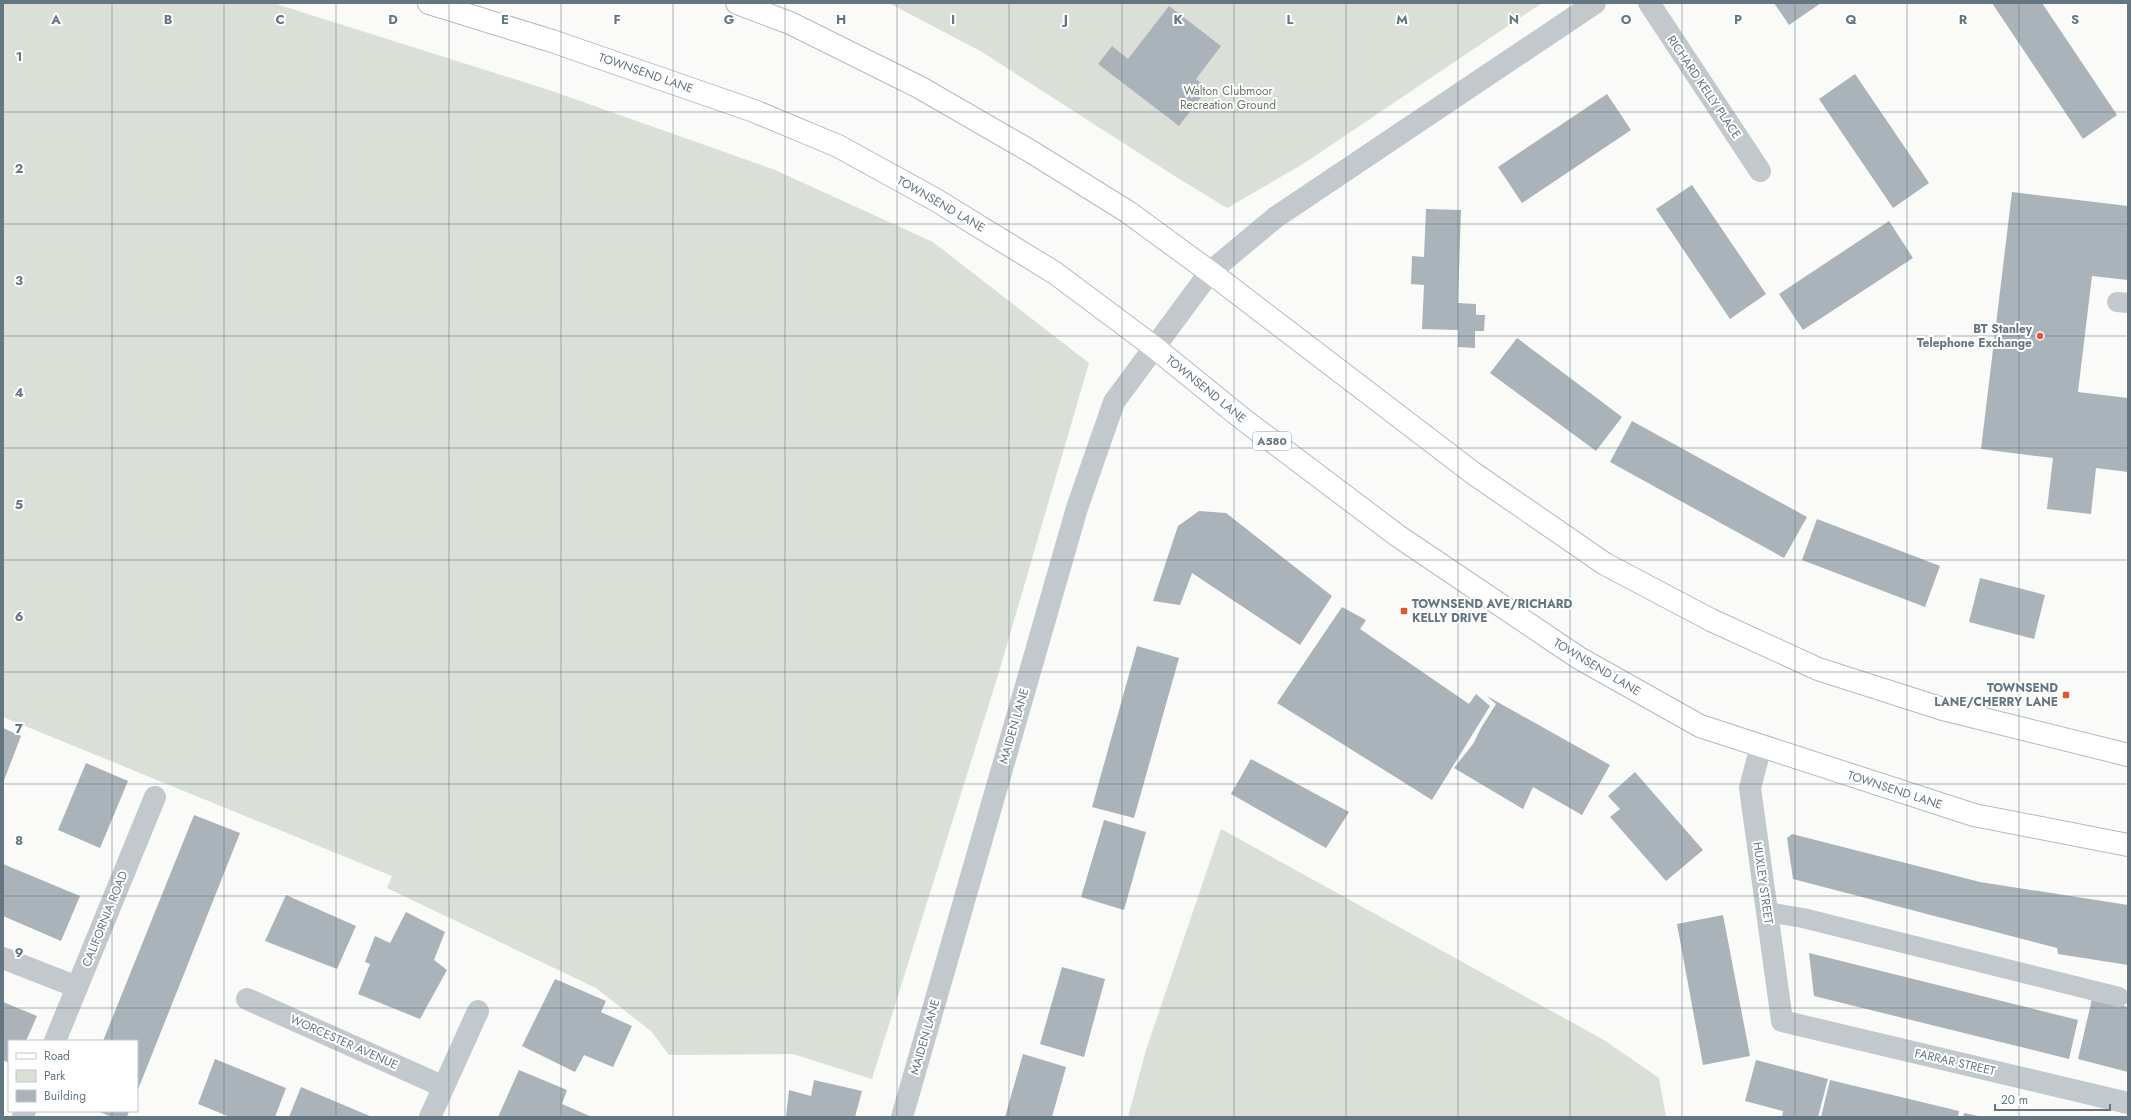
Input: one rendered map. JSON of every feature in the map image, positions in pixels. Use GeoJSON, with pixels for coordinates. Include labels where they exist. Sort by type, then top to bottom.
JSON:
{"type":"FeatureCollection","features":[{"type":"Feature","properties":{"kind":"main road","name":"TOWNSEND LANE"},"geometry":{"type":"LineString","coordinates":[[429,3],[552,41],[754,111],[838,146],[936,200],[1055,273],[1154,347],[1244,420],[1398,536],[1579,658],[1700,726],[1974,815],[2128,846]]}},
{"type":"Feature","properties":{"kind":"main road"},"geometry":{"type":"LineString","coordinates":[[737,3],[790,22],[925,91],[1030,151],[1128,212],[1210,272],[1472,473],[1605,564],[1705,616],[1818,670],[1943,709],[2128,755]]}},
{"type":"Feature","properties":{"kind":"street","name":"MAIDEN LANE"},"geometry":{"type":"LineString","coordinates":[[902,1117],[1077,508],[1114,402],[1210,272],[1276,217],[1596,3]]}},
{"type":"Feature","properties":{"kind":"street","name":"RICHARD KELLY PLACE"},"geometry":{"type":"LineString","coordinates":[[1649,3],[1760,171]]}},
{"type":"Feature","properties":{"kind":"street","name":"HUXLEY STREET"},"geometry":{"type":"LineString","coordinates":[[1761,746],[1750,788],[1782,1022]]}},
{"type":"Feature","properties":{"kind":"street","name":"CALIFORNIA ROAD"},"geometry":{"type":"LineString","coordinates":[[55,1040],[155,797]]}},
{"type":"Feature","properties":{"kind":"street"},"geometry":{"type":"LineString","coordinates":[[3,958],[77,987]]}},
{"type":"Feature","properties":{"kind":"street","name":"WORCESTER AVENUE"},"geometry":{"type":"LineString","coordinates":[[247,998],[442,1086]]}},
{"type":"Feature","properties":{"kind":"street"},"geometry":{"type":"LineString","coordinates":[[430,1117],[442,1086],[478,1011]]}},
{"type":"Feature","properties":{"kind":"street","name":"FARRAR STREET"},"geometry":{"type":"LineString","coordinates":[[1782,1022],[2128,1103]]}},
{"type":"Feature","properties":{"kind":"lane"},"geometry":{"type":"LineString","coordinates":[[1767,912],[1803,918],[2119,997]]}},
{"type":"Feature","properties":{"kind":"green space"},"geometry":{"type":"Polygon","coordinates":[[[3,3],[273,3],[549,90],[775,170],[933,242],[1089,363],[999,672],[872,1079],[793,1054],[669,1055],[652,1032],[596,988],[387,888],[392,876],[3,717],[3,3]]]}},
{"type":"Feature","properties":{"kind":"green space","name":"Walton Clubmoor Recreation Ground"},"geometry":{"type":"Polygon","coordinates":[[[889,3],[1542,3],[1303,164],[1227,208],[982,52],[889,3]]]}},
{"type":"Feature","properties":{"kind":"green space"},"geometry":{"type":"Polygon","coordinates":[[[1221,829],[1604,1040],[1659,1078],[1666,1117],[1128,1117],[1146,1050],[1221,829]]]}},
{"type":"Feature","properties":{"kind":"building"},"geometry":{"type":"Polygon","coordinates":[[[1774,3],[1821,3],[1789,25],[1774,3]]]}},
{"type":"Feature","properties":{"kind":"building"},"geometry":{"type":"Polygon","coordinates":[[[1992,3],[2042,3],[2117,115],[2083,139],[1992,3]]]}},
{"type":"Feature","properties":{"kind":"building"},"geometry":{"type":"Polygon","coordinates":[[[1169,6],[1221,46],[1196,79],[1208,88],[1179,126],[1098,64],[1112,46],[1128,59],[1169,6]]]}},
{"type":"Feature","properties":{"kind":"building"},"geometry":{"type":"Polygon","coordinates":[[[1855,74],[1929,183],[1893,208],[1819,99],[1855,74]]]}},
{"type":"Feature","properties":{"kind":"building"},"geometry":{"type":"Polygon","coordinates":[[[1607,94],[1631,130],[1522,203],[1498,167],[1607,94]]]}},
{"type":"Feature","properties":{"kind":"building"},"geometry":{"type":"Polygon","coordinates":[[[1692,185],[1766,294],[1730,319],[1656,209],[1692,185]]]}},
{"type":"Feature","properties":{"kind":"building","name":"BT Stanley Telephone Exchange"},"geometry":{"type":"Polygon","coordinates":[[[2012,192],[2128,206],[2128,280],[2092,276],[2078,392],[2128,398],[2128,472],[2096,468],[2091,514],[2047,509],[2053,458],[1981,449],[2012,192]]]}},
{"type":"Feature","properties":{"kind":"building"},"geometry":{"type":"Polygon","coordinates":[[[1426,209],[1461,210],[1458,303],[1476,304],[1476,315],[1485,315],[1484,331],[1475,331],[1475,348],[1458,347],[1458,330],[1422,329],[1424,285],[1411,284],[1412,256],[1424,257],[1426,209]]]}},
{"type":"Feature","properties":{"kind":"building"},"geometry":{"type":"Polygon","coordinates":[[[1889,221],[1913,258],[1803,330],[1779,294],[1889,221]]]}},
{"type":"Feature","properties":{"kind":"building"},"geometry":{"type":"Polygon","coordinates":[[[1517,338],[1622,417],[1596,451],[1490,373],[1517,338]]]}},
{"type":"Feature","properties":{"kind":"building"},"geometry":{"type":"Polygon","coordinates":[[[1632,421],[1807,517],[1784,558],[1610,462],[1632,421]]]}},
{"type":"Feature","properties":{"kind":"building"},"geometry":{"type":"Polygon","coordinates":[[[1199,511],[1226,513],[1332,596],[1300,645],[1192,573],[1180,605],[1153,601],[1178,526],[1199,511]]]}},
{"type":"Feature","properties":{"kind":"building"},"geometry":{"type":"Polygon","coordinates":[[[1817,519],[1940,566],[1925,607],[1802,560],[1817,519]]]}},
{"type":"Feature","properties":{"kind":"building"},"geometry":{"type":"Polygon","coordinates":[[[1980,578],[2045,595],[2034,639],[1969,622],[1980,578]]]}},
{"type":"Feature","properties":{"kind":"building"},"geometry":{"type":"Polygon","coordinates":[[[1342,607],[1366,620],[1360,629],[1469,704],[1476,694],[1490,706],[1432,800],[1277,703],[1342,607]]]}},
{"type":"Feature","properties":{"kind":"building"},"geometry":{"type":"Polygon","coordinates":[[[1137,646],[1179,658],[1134,818],[1092,807],[1137,646]]]}},
{"type":"Feature","properties":{"kind":"building"},"geometry":{"type":"Polygon","coordinates":[[[1487,696],[1610,765],[1582,815],[1533,787],[1523,809],[1454,768],[1473,744],[1496,704],[1487,696]]]}},
{"type":"Feature","properties":{"kind":"building"},"geometry":{"type":"Polygon","coordinates":[[[3,728],[21,736],[3,783],[3,728]]]}},
{"type":"Feature","properties":{"kind":"building"},"geometry":{"type":"Polygon","coordinates":[[[1251,759],[1349,812],[1326,848],[1231,794],[1251,759]]]}},
{"type":"Feature","properties":{"kind":"building"},"geometry":{"type":"Polygon","coordinates":[[[86,763],[128,781],[100,848],[58,830],[86,763]]]}},
{"type":"Feature","properties":{"kind":"building"},"geometry":{"type":"Polygon","coordinates":[[[1635,772],[1703,850],[1666,881],[1610,817],[1620,809],[1608,796],[1635,772]]]}},
{"type":"Feature","properties":{"kind":"building"},"geometry":{"type":"Polygon","coordinates":[[[194,815],[240,833],[138,1089],[138,1040],[103,1040],[194,815]]]}},
{"type":"Feature","properties":{"kind":"building"},"geometry":{"type":"Polygon","coordinates":[[[1104,820],[1146,832],[1124,910],[1081,897],[1104,820]]]}},
{"type":"Feature","properties":{"kind":"building"},"geometry":{"type":"Polygon","coordinates":[[[1792,834],[1980,882],[2128,905],[2128,965],[2058,954],[2057,948],[1793,879],[1787,838],[1792,834]]]}},
{"type":"Feature","properties":{"kind":"building"},"geometry":{"type":"Polygon","coordinates":[[[3,864],[80,896],[61,941],[3,916],[3,864]]]}},
{"type":"Feature","properties":{"kind":"building"},"geometry":{"type":"Polygon","coordinates":[[[286,895],[356,926],[337,969],[265,941],[286,895]]]}},
{"type":"Feature","properties":{"kind":"building"},"geometry":{"type":"Polygon","coordinates":[[[406,912],[445,932],[434,960],[447,970],[420,1019],[358,994],[370,964],[365,962],[375,936],[390,943],[406,912]]]}},
{"type":"Feature","properties":{"kind":"building"},"geometry":{"type":"Polygon","coordinates":[[[1723,915],[1750,1056],[1703,1065],[1677,924],[1723,915]]]}},
{"type":"Feature","properties":{"kind":"building"},"geometry":{"type":"Polygon","coordinates":[[[1809,953],[2078,1020],[2069,1059],[1814,996],[1809,953]]]}},
{"type":"Feature","properties":{"kind":"building"},"geometry":{"type":"Polygon","coordinates":[[[1062,967],[1105,979],[1084,1057],[1040,1044],[1062,967]]]}},
{"type":"Feature","properties":{"kind":"building"},"geometry":{"type":"Polygon","coordinates":[[[555,979],[606,1001],[601,1012],[632,1026],[613,1067],[584,1055],[575,1072],[522,1046],[555,979]]]}},
{"type":"Feature","properties":{"kind":"building"},"geometry":{"type":"Polygon","coordinates":[[[2092,999],[2128,1007],[2128,1072],[2078,1059],[2092,999]]]}},
{"type":"Feature","properties":{"kind":"building"},"geometry":{"type":"Polygon","coordinates":[[[3,1002],[37,1016],[26,1040],[8,1040],[8,1062],[3,1060],[3,1002]]]}},
{"type":"Feature","properties":{"kind":"building"},"geometry":{"type":"Polygon","coordinates":[[[1023,1054],[1066,1067],[1052,1117],[1005,1117],[1023,1054]]]}},
{"type":"Feature","properties":{"kind":"building"},"geometry":{"type":"Polygon","coordinates":[[[215,1059],[286,1088],[275,1117],[230,1117],[198,1104],[215,1059]]]}},
{"type":"Feature","properties":{"kind":"building"},"geometry":{"type":"Polygon","coordinates":[[[1756,1060],[1828,1079],[1818,1117],[1782,1117],[1783,1111],[1745,1101],[1756,1060]]]}},
{"type":"Feature","properties":{"kind":"building"},"geometry":{"type":"Polygon","coordinates":[[[519,1070],[567,1090],[562,1104],[592,1117],[498,1117],[519,1070]]]}},
{"type":"Feature","properties":{"kind":"building"},"geometry":{"type":"Polygon","coordinates":[[[814,1080],[862,1091],[855,1117],[786,1117],[789,1090],[811,1096],[814,1080]]]}},
{"type":"Feature","properties":{"kind":"building"},"geometry":{"type":"Polygon","coordinates":[[[1830,1080],[1959,1111],[1958,1117],[1821,1117],[1830,1080]]]}},
{"type":"Feature","properties":{"kind":"building"},"geometry":{"type":"Polygon","coordinates":[[[301,1087],[372,1117],[289,1117],[301,1087]]]}},
{"type":"Feature","properties":{"kind":"building"},"geometry":{"type":"Polygon","coordinates":[[[100,1112],[129,1112],[127,1117],[112,1117],[100,1112]]]}},
{"type":"Feature","properties":{"kind":"building"},"geometry":{"type":"Polygon","coordinates":[[[1964,1113],[1978,1116],[1978,1117],[1963,1117],[1964,1113]]]}},
{"type":"Feature","properties":{"kind":"place","name":"BT Stanley Telephone Exchange"},"geometry":{"type":"Point","coordinates":[2040,336]}},
{"type":"Feature","properties":{"kind":"place","name":"TOWNSEND AVE/RICHARD KELLY DRIVE"},"geometry":{"type":"Point","coordinates":[1404,611]}},
{"type":"Feature","properties":{"kind":"place","name":"TOWNSEND LANE/CHERRY LANE"},"geometry":{"type":"Point","coordinates":[2066,695]}}]}
